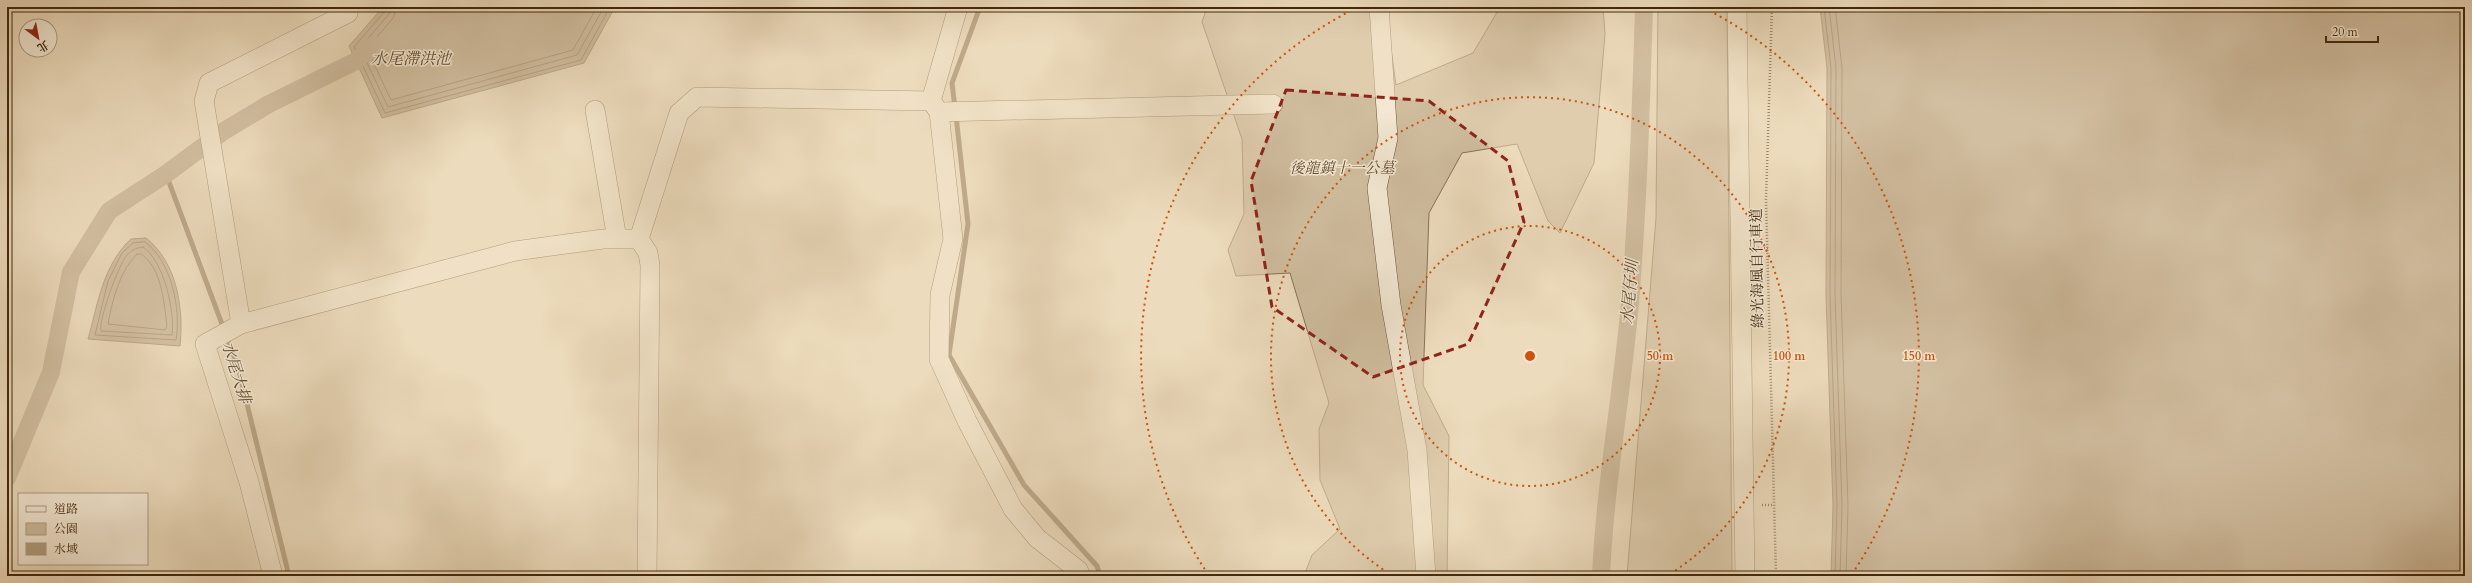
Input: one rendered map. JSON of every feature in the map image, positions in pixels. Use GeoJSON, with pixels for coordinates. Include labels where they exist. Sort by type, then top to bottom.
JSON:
{"type":"FeatureCollection","features":[{"type":"Feature","properties":{"kind":"street"},"geometry":{"type":"LineString","coordinates":[[230,329],[217,182],[204,101],[208,83],[348,13],[349,7]]}},
{"type":"Feature","properties":{"kind":"street"},"geometry":{"type":"LineString","coordinates":[[958,7],[945,109],[953,239],[940,295],[939,358],[967,421],[1013,509],[1038,538],[1078,570],[1082,576]]}},
{"type":"Feature","properties":{"kind":"street"},"geometry":{"type":"LineString","coordinates":[[1379,7],[1388,138],[1377,188],[1391,305],[1417,450],[1426,576]]}},
{"type":"Feature","properties":{"kind":"street"},"geometry":{"type":"LineString","coordinates":[[1737,7],[1745,576]]}},
{"type":"Feature","properties":{"kind":"street"},"geometry":{"type":"LineString","coordinates":[[639,239],[679,112],[697,97],[945,109],[1273,104]]}},
{"type":"Feature","properties":{"kind":"street"},"geometry":{"type":"LineString","coordinates":[[595,110],[617,239]]}},
{"type":"Feature","properties":{"kind":"street"},"geometry":{"type":"LineString","coordinates":[[273,576],[249,482],[205,344],[230,329],[515,251],[603,239],[639,239]]}},
{"type":"Feature","properties":{"kind":"street"},"geometry":{"type":"LineString","coordinates":[[639,239],[648,253],[650,265],[647,576]]}},
{"type":"Feature","properties":{"kind":"path","name":"綠光海風自行車道"},"geometry":{"type":"LineString","coordinates":[[1772,7],[1766,198],[1776,576]]}},
{"type":"Feature","properties":{"kind":"highlighted area"},"geometry":{"type":"Polygon","coordinates":[[[1286,90],[1429,101],[1508,161],[1524,222],[1468,344],[1373,377],[1272,307],[1251,181],[1286,90]]]}},
{"type":"Feature","properties":{"kind":"green space","name":"後龍鎮十一公墓"},"geometry":{"type":"Polygon","coordinates":[[[1207,7],[1385,7],[1396,85],[1473,53],[1500,7],[1603,7],[1605,34],[1594,163],[1560,233],[1548,221],[1517,144],[1462,153],[1429,213],[1423,385],[1449,436],[1447,576],[1304,576],[1312,555],[1340,529],[1320,480],[1319,429],[1329,403],[1290,273],[1236,276],[1228,250],[1244,214],[1242,139],[1202,22],[1207,7]]]}},
{"type":"Feature","properties":{"kind":"green space"},"geometry":{"type":"Polygon","coordinates":[[[1658,7],[1727,7],[1732,576],[1627,576],[1656,218],[1658,7]]]}},
{"type":"Feature","properties":{"kind":"water","name":"水尾滯洪池"},"geometry":{"type":"Polygon","coordinates":[[[383,7],[615,7],[584,63],[382,118],[349,46],[383,7]]]}},
{"type":"Feature","properties":{"kind":"water"},"geometry":{"type":"Polygon","coordinates":[[[1820,7],[2465,7],[2465,576],[1831,576],[1833,506],[1826,295],[1827,68],[1820,7]]]}},
{"type":"Feature","properties":{"kind":"water"},"geometry":{"type":"Polygon","coordinates":[[[146,238],[157,248],[165,260],[176,287],[181,317],[180,346],[88,339],[103,285],[114,261],[131,239],[146,238]]]}},
{"type":"Feature","properties":{"kind":"waterway"},"geometry":{"type":"LineString","coordinates":[[955,108],[952,83],[980,7]]}},
{"type":"Feature","properties":{"kind":"waterway","name":"水尾仔圳"},"geometry":{"type":"LineString","coordinates":[[1601,576],[1606,507],[1623,371],[1633,266],[1644,7]]}},
{"type":"Feature","properties":{"kind":"waterway","name":"水尾大排"},"geometry":{"type":"LineString","coordinates":[[7,478],[51,372],[71,272],[109,211],[166,174],[224,131],[269,104],[356,61],[374,45]]}},
{"type":"Feature","properties":{"kind":"waterway"},"geometry":{"type":"LineString","coordinates":[[956,116],[968,224],[949,355],[1024,485],[1097,566],[1100,576]]}},
{"type":"Feature","properties":{"kind":"waterway","name":"水尾大排"},"geometry":{"type":"LineString","coordinates":[[166,174],[238,367],[289,576]]}}]}
